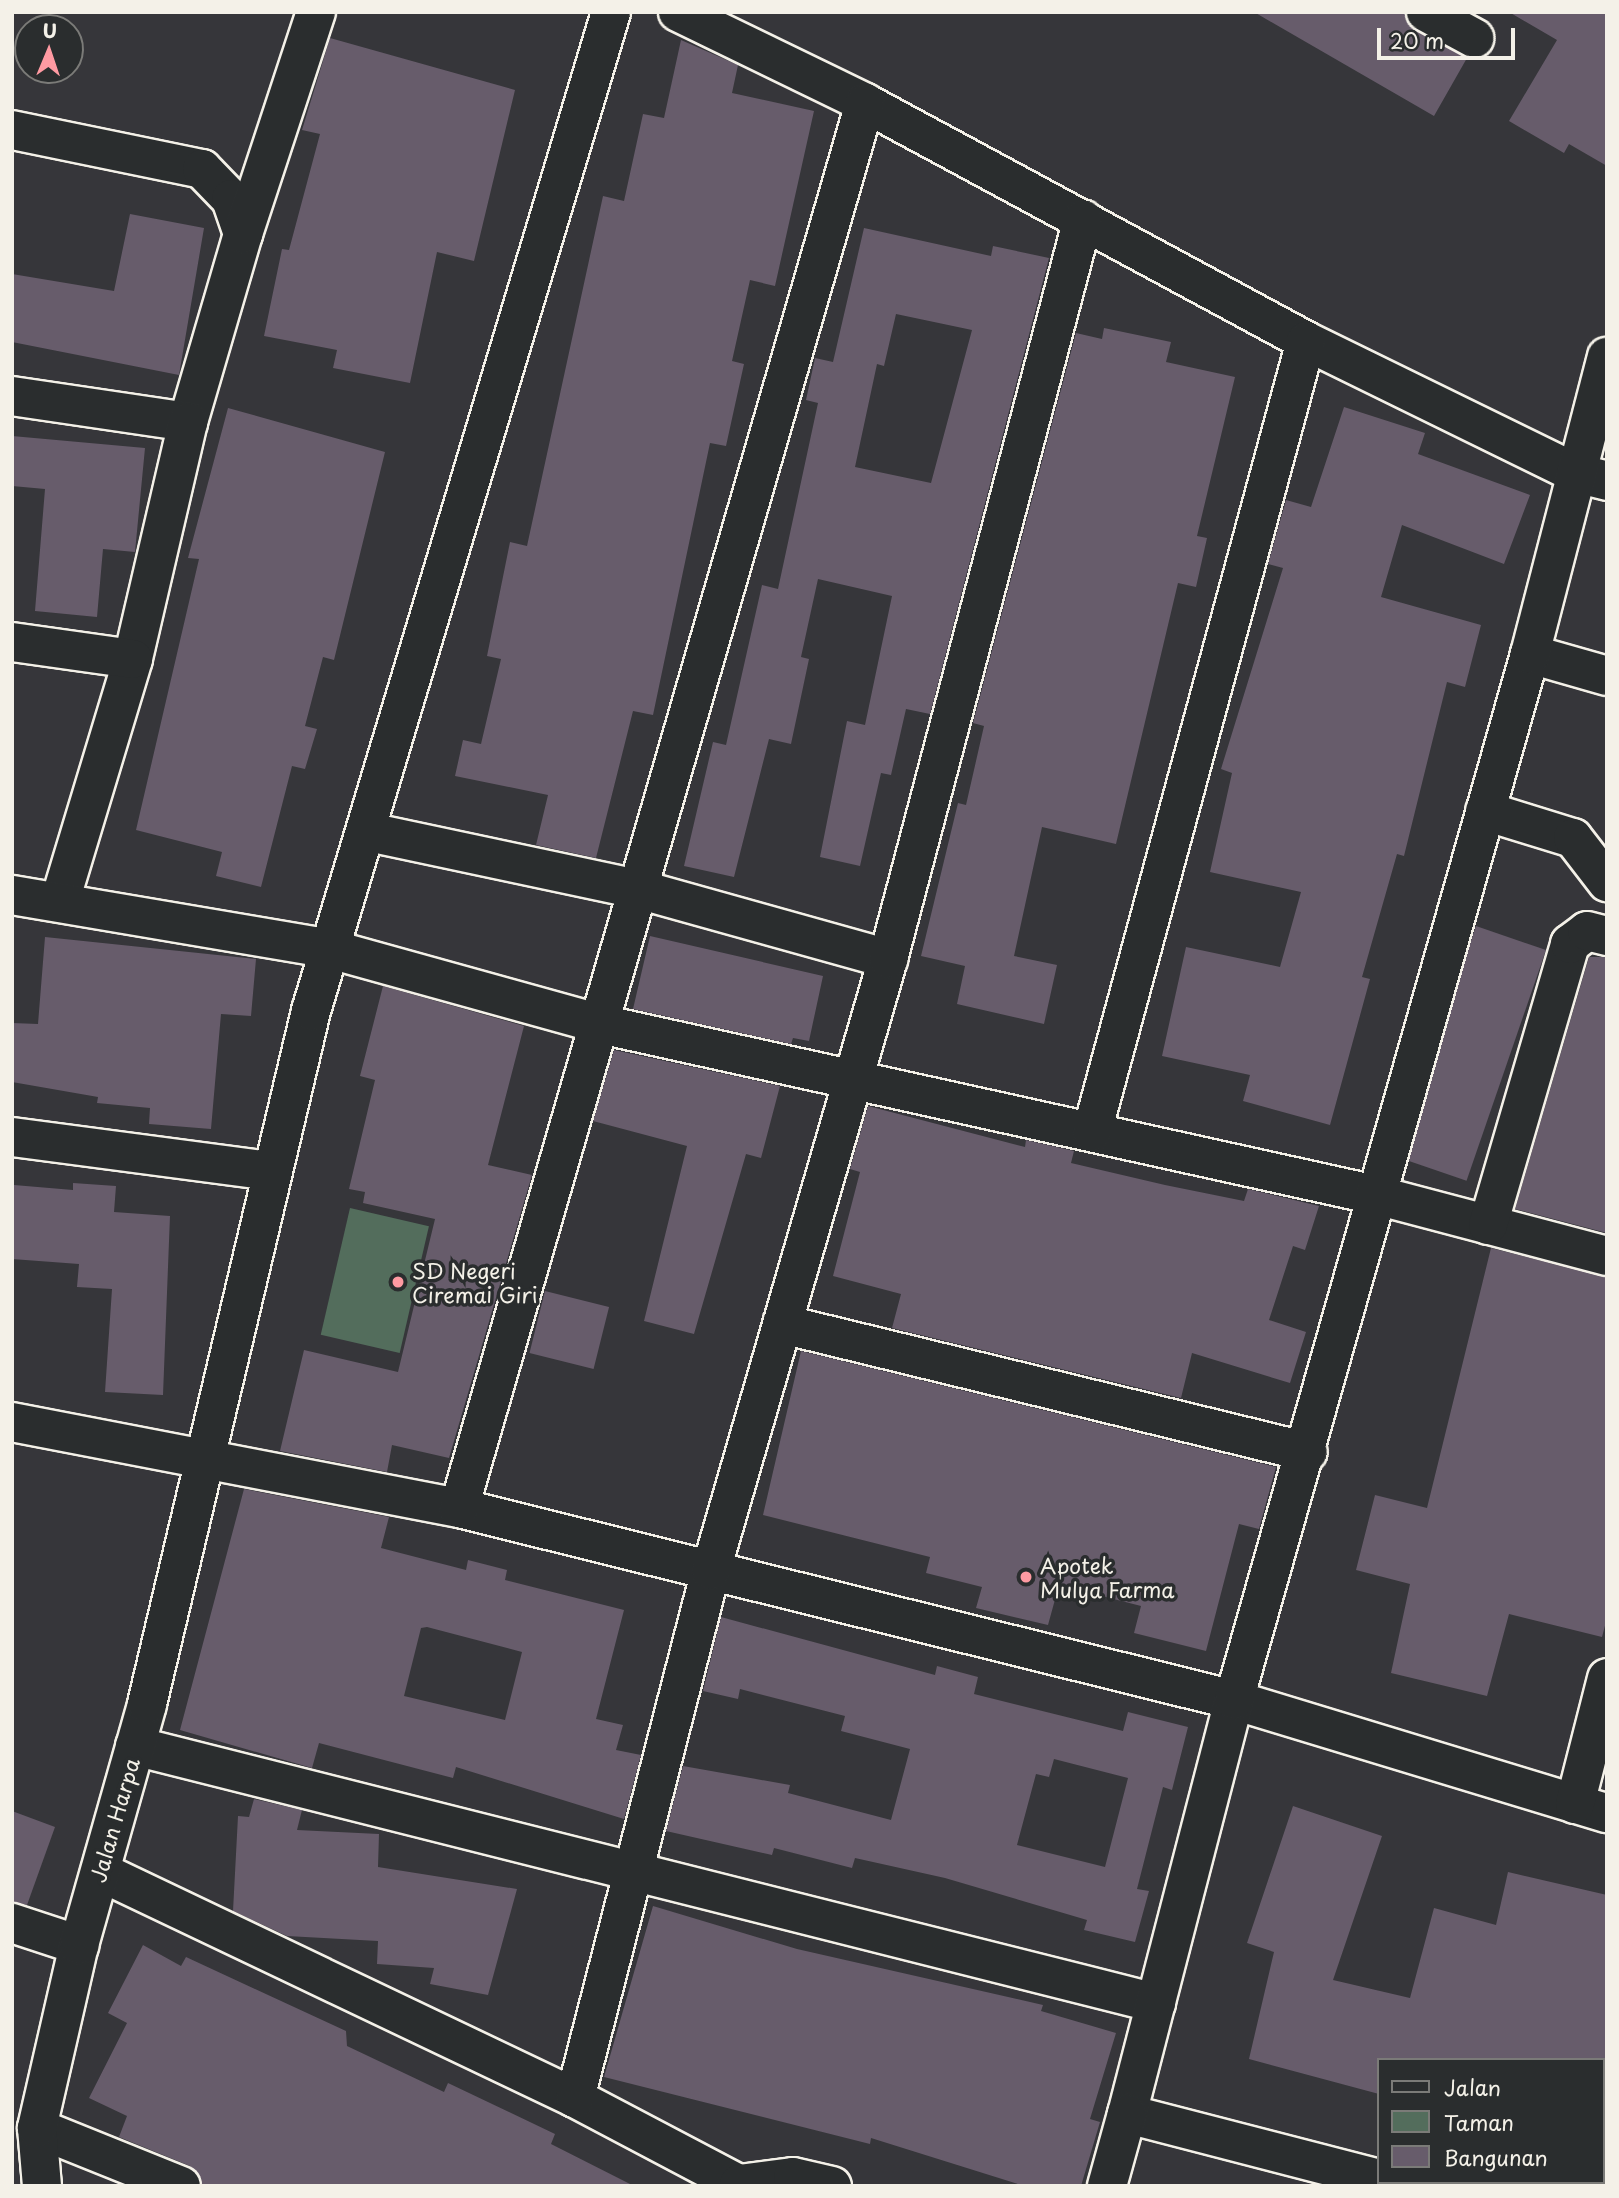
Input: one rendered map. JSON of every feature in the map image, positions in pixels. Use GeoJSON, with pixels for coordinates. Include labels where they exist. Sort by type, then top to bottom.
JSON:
{"type":"FeatureCollection","features":[{"type":"Feature","properties":{"kind":"street"},"geometry":{"type":"LineString","coordinates":[[60,901],[134,659],[188,422],[243,234],[316,12]]}},
{"type":"Feature","properties":{"kind":"street","name":"Jalan Harpa"},"geometry":{"type":"LineString","coordinates":[[42,2186],[37,2128],[79,1945],[135,1746],[205,1456],[269,1171],[330,949],[369,832],[611,12]]}},
{"type":"Feature","properties":{"kind":"street"},"geometry":{"type":"LineString","coordinates":[[678,12],[865,103],[974,167],[1083,219],[1306,341],[1591,477]]}},
{"type":"Feature","properties":{"kind":"street"},"geometry":{"type":"LineString","coordinates":[[1426,12],[1474,38]]}},
{"type":"Feature","properties":{"kind":"street"},"geometry":{"type":"LineString","coordinates":[[459,1508],[865,103]]}},
{"type":"Feature","properties":{"kind":"street"},"geometry":{"type":"LineString","coordinates":[[12,130],[202,169],[231,199],[243,234]]}},
{"type":"Feature","properties":{"kind":"street"},"geometry":{"type":"LineString","coordinates":[[575,2098],[711,1570],[888,959],[1083,219]]}},
{"type":"Feature","properties":{"kind":"street"},"geometry":{"type":"LineString","coordinates":[[1092,1132],[1306,341]]}},
{"type":"Feature","properties":{"kind":"street"},"geometry":{"type":"LineString","coordinates":[[1107,2186],[1234,1700],[1308,1452],[1376,1195],[1530,654],[1591,477],[1607,357]]}},
{"type":"Feature","properties":{"kind":"street"},"geometry":{"type":"LineString","coordinates":[[12,396],[188,422]]}},
{"type":"Feature","properties":{"kind":"street"},"geometry":{"type":"LineString","coordinates":[[12,642],[134,659]]}},
{"type":"Feature","properties":{"kind":"street"},"geometry":{"type":"LineString","coordinates":[[1530,654],[1607,676]]}},
{"type":"Feature","properties":{"kind":"street"},"geometry":{"type":"LineString","coordinates":[[1485,811],[1573,838],[1607,882]]}},
{"type":"Feature","properties":{"kind":"street"},"geometry":{"type":"LineString","coordinates":[[369,832],[638,889],[888,959]]}},
{"type":"Feature","properties":{"kind":"street"},"geometry":{"type":"LineString","coordinates":[[12,895],[60,901],[330,949],[600,1024],[853,1076],[1376,1195],[1607,1256]]}},
{"type":"Feature","properties":{"kind":"street"},"geometry":{"type":"LineString","coordinates":[[1488,1224],[1570,944],[1587,931],[1607,936]]}},
{"type":"Feature","properties":{"kind":"street"},"geometry":{"type":"LineString","coordinates":[[12,1137],[269,1171]]}},
{"type":"Feature","properties":{"kind":"street"},"geometry":{"type":"LineString","coordinates":[[782,1324],[1308,1452]]}},
{"type":"Feature","properties":{"kind":"street"},"geometry":{"type":"LineString","coordinates":[[12,1422],[205,1456],[459,1508],[1234,1700],[1591,1809],[1607,1678]]}},
{"type":"Feature","properties":{"kind":"street"},"geometry":{"type":"LineString","coordinates":[[135,1746],[1156,2003]]}},
{"type":"Feature","properties":{"kind":"street"},"geometry":{"type":"LineString","coordinates":[[101,1872],[575,2098],[740,2185],[793,2177],[832,2186]]}},
{"type":"Feature","properties":{"kind":"street"},"geometry":{"type":"LineString","coordinates":[[12,1923],[79,1945]]}},
{"type":"Feature","properties":{"kind":"street"},"geometry":{"type":"LineString","coordinates":[[1127,2114],[1378,2179]]}},
{"type":"Feature","properties":{"kind":"street"},"geometry":{"type":"LineString","coordinates":[[37,2128],[181,2186]]}},
{"type":"Feature","properties":{"kind":"green space"},"geometry":{"type":"Polygon","coordinates":[[[350,1208],[429,1226],[400,1353],[321,1335],[350,1208]]]}},
{"type":"Feature","properties":{"kind":"building"},"geometry":{"type":"Polygon","coordinates":[[[1254,12],[1404,12],[1416,31],[1467,58],[1434,116],[1254,12]]]}},
{"type":"Feature","properties":{"kind":"building"},"geometry":{"type":"Polygon","coordinates":[[[1509,12],[1607,12],[1607,166],[1569,144],[1564,153],[1509,121],[1557,40],[1509,12]]]}},
{"type":"Feature","properties":{"kind":"building"},"geometry":{"type":"Polygon","coordinates":[[[330,38],[515,90],[474,261],[437,252],[410,383],[333,368],[337,350],[264,336],[282,249],[289,250],[320,134],[302,130],[330,38]]]}},
{"type":"Feature","properties":{"kind":"building"},"geometry":{"type":"Polygon","coordinates":[[[681,40],[738,65],[732,93],[814,111],[775,286],[750,280],[732,361],[744,364],[726,446],[710,443],[653,715],[633,711],[596,858],[536,845],[548,795],[455,776],[463,740],[481,744],[501,659],[487,656],[510,542],[527,546],[603,196],[624,201],[643,114],[664,118],[681,40]]]}},
{"type":"Feature","properties":{"kind":"building"},"geometry":{"type":"Polygon","coordinates":[[[130,214],[204,228],[179,375],[12,342],[12,274],[114,291],[130,214]]]}},
{"type":"Feature","properties":{"kind":"building"},"geometry":{"type":"Polygon","coordinates":[[[864,228],[991,256],[993,246],[1049,258],[930,714],[906,709],[891,775],[881,773],[860,866],[820,857],[847,721],[865,725],[892,596],[818,579],[801,657],[809,659],[791,744],[769,739],[734,877],[684,866],[713,742],[726,745],[762,585],[778,589],[818,403],[806,400],[815,358],[833,362],[864,228]],[[896,314],[884,366],[877,364],[855,467],[931,483],[972,330],[896,314]]]}},
{"type":"Feature","properties":{"kind":"building"},"geometry":{"type":"Polygon","coordinates":[[[1104,328],[1171,342],[1166,362],[1235,377],[1197,536],[1207,538],[1196,587],[1178,583],[1116,844],[1042,827],[1014,956],[1057,965],[1044,1024],[957,1004],[965,966],[921,956],[958,803],[966,805],[984,726],[973,723],[1076,333],[1102,339],[1104,328]]]}},
{"type":"Feature","properties":{"kind":"building"},"geometry":{"type":"Polygon","coordinates":[[[1344,407],[1425,433],[1418,454],[1530,495],[1504,564],[1402,525],[1381,597],[1481,625],[1465,687],[1447,682],[1404,856],[1397,854],[1362,977],[1370,979],[1330,1125],[1243,1101],[1250,1075],[1162,1056],[1186,947],[1280,967],[1301,892],[1210,872],[1232,773],[1221,769],[1283,568],[1268,564],[1286,500],[1311,507],[1344,407]]]}},
{"type":"Feature","properties":{"kind":"building"},"geometry":{"type":"Polygon","coordinates":[[[228,408],[385,452],[334,660],[323,657],[305,726],[317,729],[305,769],[292,766],[261,887],[216,876],[222,852],[136,830],[199,559],[188,558],[228,408]]]}},
{"type":"Feature","properties":{"kind":"building"},"geometry":{"type":"Polygon","coordinates":[[[12,436],[145,448],[135,552],[103,549],[97,617],[35,611],[45,489],[12,486],[12,436]]]}},
{"type":"Feature","properties":{"kind":"building"},"geometry":{"type":"Polygon","coordinates":[[[1476,926],[1546,950],[1467,1181],[1397,1157],[1476,926]]]}},
{"type":"Feature","properties":{"kind":"building"},"geometry":{"type":"Polygon","coordinates":[[[650,936],[823,976],[809,1041],[793,1038],[791,1044],[633,1009],[650,936]]]}},
{"type":"Feature","properties":{"kind":"building"},"geometry":{"type":"Polygon","coordinates":[[[45,937],[256,959],[251,1016],[221,1014],[211,1129],[149,1124],[150,1108],[97,1103],[98,1097],[12,1082],[12,1023],[38,1024],[45,937]]]}},
{"type":"Feature","properties":{"kind":"building"},"geometry":{"type":"Polygon","coordinates":[[[1589,957],[1607,957],[1607,1233],[1515,1209],[1589,957]]]}},
{"type":"Feature","properties":{"kind":"building"},"geometry":{"type":"Polygon","coordinates":[[[383,986],[524,1026],[488,1165],[532,1175],[449,1458],[392,1445],[387,1472],[280,1451],[304,1350],[398,1372],[435,1219],[363,1203],[365,1192],[349,1189],[375,1080],[360,1076],[383,986]]]}},
{"type":"Feature","properties":{"kind":"building"},"geometry":{"type":"Polygon","coordinates":[[[614,1050],[780,1086],[761,1158],[746,1154],[694,1334],[644,1321],[687,1146],[593,1121],[614,1050]]]}},
{"type":"Feature","properties":{"kind":"building"},"geometry":{"type":"Polygon","coordinates":[[[868,1106],[1025,1147],[1026,1140],[1074,1151],[1071,1163],[1165,1185],[1244,1201],[1248,1189],[1319,1206],[1305,1250],[1293,1246],[1269,1320],[1306,1332],[1290,1383],[1192,1353],[1181,1398],[892,1328],[901,1294],[833,1276],[860,1172],[850,1169],[868,1106]]]}},
{"type":"Feature","properties":{"kind":"building"},"geometry":{"type":"Polygon","coordinates":[[[73,1183],[116,1186],[114,1212],[170,1216],[163,1395],[105,1392],[112,1289],[77,1287],[79,1264],[12,1259],[14,1185],[73,1190],[73,1183]]]}},
{"type":"Feature","properties":{"kind":"building"},"geometry":{"type":"Polygon","coordinates":[[[1491,1248],[1607,1277],[1607,1618],[1602,1637],[1509,1614],[1487,1696],[1391,1673],[1410,1584],[1356,1570],[1375,1495],[1427,1508],[1491,1248]]]}},
{"type":"Feature","properties":{"kind":"building"},"geometry":{"type":"Polygon","coordinates":[[[545,1291],[609,1307],[594,1369],[530,1353],[545,1291]]]}},
{"type":"Feature","properties":{"kind":"building"},"geometry":{"type":"Polygon","coordinates":[[[801,1351],[1276,1467],[1259,1529],[1239,1524],[1206,1651],[1134,1633],[1141,1606],[1059,1585],[1048,1625],[976,1608],[982,1587],[926,1573],[930,1557],[763,1515],[801,1351]]]}},
{"type":"Feature","properties":{"kind":"building"},"geometry":{"type":"Polygon","coordinates":[[[244,1489],[389,1517],[381,1548],[466,1570],[468,1560],[507,1570],[505,1580],[624,1610],[596,1719],[623,1725],[616,1750],[641,1755],[624,1819],[456,1767],[453,1778],[319,1743],[312,1768],[180,1730],[244,1489]],[[427,1627],[421,1628],[404,1696],[505,1720],[522,1652],[427,1627]]]}},
{"type":"Feature","properties":{"kind":"building"},"geometry":{"type":"Polygon","coordinates":[[[721,1617],[935,1675],[937,1666],[978,1677],[974,1694],[1123,1731],[1128,1712],[1188,1727],[1172,1790],[1163,1787],[1137,1889],[1149,1891],[1135,1942],[1084,1930],[1087,1920],[945,1878],[855,1858],[852,1868],[774,1848],[772,1855],[666,1831],[683,1766],[790,1785],[788,1793],[891,1820],[910,1749],[841,1731],[845,1716],[740,1689],[738,1699],[703,1691],[721,1617]],[[1054,1759],[1049,1777],[1036,1774],[1017,1845],[1105,1867],[1128,1778],[1054,1759]]]}},
{"type":"Feature","properties":{"kind":"building"},"geometry":{"type":"Polygon","coordinates":[[[254,1799],[302,1810],[297,1830],[379,1834],[378,1867],[517,1889],[488,1995],[430,1984],[434,1968],[377,1964],[378,1941],[287,1936],[233,1911],[238,1816],[249,1817],[254,1799]]]}},
{"type":"Feature","properties":{"kind":"building"},"geometry":{"type":"Polygon","coordinates":[[[1293,1806],[1382,1836],[1333,1980],[1410,1998],[1434,1908],[1496,1925],[1508,1872],[1607,1895],[1607,2060],[1378,2058],[1378,2094],[1249,2059],[1274,1952],[1247,1943],[1293,1806]]]}},
{"type":"Feature","properties":{"kind":"building"},"geometry":{"type":"Polygon","coordinates":[[[12,1811],[55,1827],[27,1905],[12,1902],[12,1811]]]}},
{"type":"Feature","properties":{"kind":"building"},"geometry":{"type":"Polygon","coordinates":[[[653,1906],[797,1949],[1043,2005],[1041,2011],[1116,2033],[1090,2119],[1100,2122],[1081,2186],[1024,2186],[871,2138],[870,2144],[604,2077],[653,1906]]]}},
{"type":"Feature","properties":{"kind":"building"},"geometry":{"type":"Polygon","coordinates":[[[143,1945],[181,1966],[186,1957],[346,2031],[347,2046],[444,2092],[448,2083],[555,2134],[551,2144],[634,2186],[202,2186],[190,2166],[119,2137],[127,2116],[89,2098],[127,2023],[108,2013],[143,1945]]]}},
{"type":"Feature","properties":{"kind":"place","name":"SD Negeri Ciremai Giri"},"geometry":{"type":"Point","coordinates":[398,1282]}},
{"type":"Feature","properties":{"kind":"place","name":"Apotek Mulya Farma"},"geometry":{"type":"Point","coordinates":[1026,1577]}}]}
